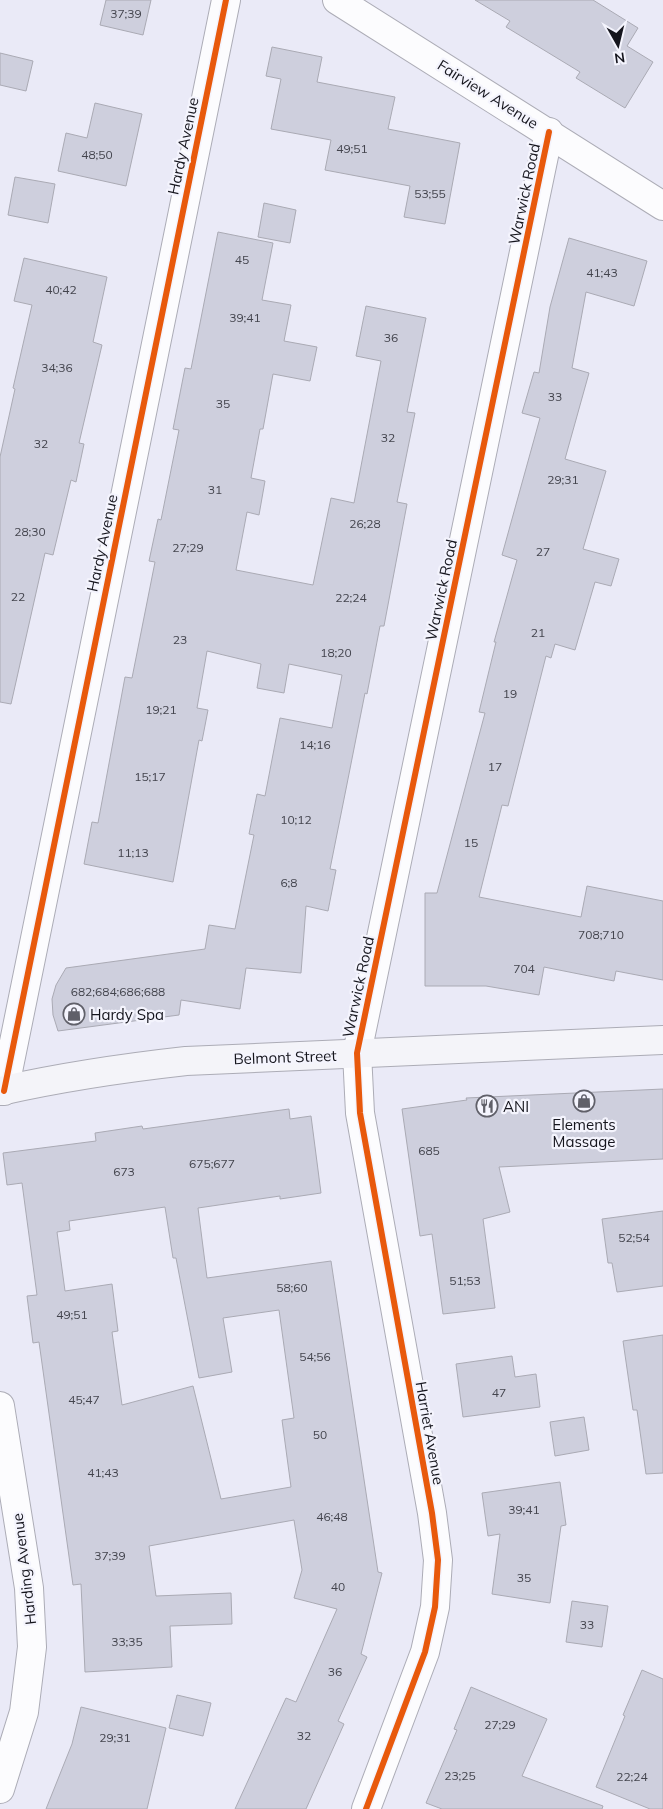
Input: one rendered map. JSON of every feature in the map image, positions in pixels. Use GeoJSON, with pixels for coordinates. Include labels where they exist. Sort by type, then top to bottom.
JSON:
{"type":"FeatureCollection","features":[{"type":"Feature","properties":{"kind":"main road","name":"Belmont Street"},"geometry":{"type":"LineString","coordinates":[[2,1091],[120,1068],[186,1061],[663,1040]]}},
{"type":"Feature","properties":{"kind":"street","name":"Hardy Avenue"},"geometry":{"type":"LineString","coordinates":[[2,1091],[226,0]]}},
{"type":"Feature","properties":{"kind":"street","name":"Fairview Avenue"},"geometry":{"type":"LineString","coordinates":[[337,0],[549,132],[663,206]]}},
{"type":"Feature","properties":{"kind":"street","name":"Warwick Road"},"geometry":{"type":"LineString","coordinates":[[357,1054],[549,132]]}},
{"type":"Feature","properties":{"kind":"street","name":"Harriet Avenue"},"geometry":{"type":"LineString","coordinates":[[357,1054],[360,1113],[432,1514],[438,1560],[435,1607],[425,1652],[366,1809]]}},
{"type":"Feature","properties":{"kind":"street","name":"Harding Avenue"},"geometry":{"type":"LineString","coordinates":[[0,1406],[29,1588],[32,1647],[24,1712],[8,1770],[0,1789]]}},
{"type":"Feature","properties":{"kind":"building"},"geometry":{"type":"Polygon","coordinates":[[[106,0],[151,0],[143,35],[100,25],[106,0]]]}},
{"type":"Feature","properties":{"kind":"building"},"geometry":{"type":"Polygon","coordinates":[[[475,0],[593,0],[638,28],[627,46],[653,62],[625,108],[576,78],[580,72],[506,27],[510,21],[475,0]]]}},
{"type":"Feature","properties":{"kind":"building"},"geometry":{"type":"Polygon","coordinates":[[[272,47],[322,57],[317,82],[395,97],[388,129],[460,143],[445,224],[404,217],[410,186],[325,170],[331,140],[271,129],[281,79],[266,76],[272,47]]]}},
{"type":"Feature","properties":{"kind":"building"},"geometry":{"type":"Polygon","coordinates":[[[0,53],[33,61],[26,91],[0,85],[0,53]]]}},
{"type":"Feature","properties":{"kind":"building"},"geometry":{"type":"Polygon","coordinates":[[[95,103],[142,114],[126,186],[58,171],[66,133],[87,138],[95,103]]]}},
{"type":"Feature","properties":{"kind":"building"},"geometry":{"type":"Polygon","coordinates":[[[15,177],[55,184],[48,223],[8,215],[15,177]]]}},
{"type":"Feature","properties":{"kind":"building"},"geometry":{"type":"Polygon","coordinates":[[[264,203],[296,210],[290,243],[258,237],[264,203]]]}},
{"type":"Feature","properties":{"kind":"building"},"geometry":{"type":"Polygon","coordinates":[[[218,232],[273,243],[262,300],[291,305],[284,341],[317,347],[310,381],[273,374],[263,429],[260,429],[251,478],[265,481],[259,515],[247,512],[236,570],[313,585],[331,498],[354,503],[381,361],[356,356],[366,306],[426,318],[407,412],[415,413],[397,502],[407,504],[384,626],[380,626],[367,694],[365,693],[330,869],[336,870],[328,911],[306,906],[301,973],[246,968],[240,1009],[181,1000],[179,1015],[58,1031],[53,1015],[52,999],[56,985],[66,968],[205,949],[209,925],[235,929],[254,835],[249,834],[257,794],[265,796],[280,718],[332,728],[342,675],[289,664],[284,693],[257,688],[261,664],[207,651],[197,708],[208,710],[202,741],[199,740],[173,882],[84,864],[92,822],[98,823],[125,677],[132,678],[155,562],[149,561],[158,519],[161,520],[179,430],[173,429],[185,368],[191,369],[218,232]]]}},
{"type":"Feature","properties":{"kind":"building"},"geometry":{"type":"Polygon","coordinates":[[[569,238],[647,261],[634,306],[586,292],[572,368],[589,373],[565,459],[606,471],[583,549],[619,559],[611,586],[595,582],[575,650],[555,644],[551,658],[546,656],[508,806],[502,805],[479,897],[581,917],[587,886],[663,901],[663,980],[616,971],[614,981],[544,967],[539,995],[486,986],[425,986],[425,893],[437,893],[485,713],[479,712],[496,642],[494,642],[517,560],[502,555],[540,418],[522,413],[534,372],[539,373],[550,307],[569,238]]]}},
{"type":"Feature","properties":{"kind":"building"},"geometry":{"type":"Polygon","coordinates":[[[24,258],[107,277],[93,342],[102,345],[79,443],[84,444],[76,482],[71,480],[53,555],[45,553],[11,704],[0,702],[0,457],[32,305],[14,301],[24,258]]]}},
{"type":"Feature","properties":{"kind":"building"},"geometry":{"type":"Polygon","coordinates":[[[663,1089],[663,1159],[499,1167],[510,1212],[483,1219],[495,1308],[443,1314],[432,1234],[420,1236],[402,1109],[467,1100],[466,1098],[663,1089]]]}},
{"type":"Feature","properties":{"kind":"building"},"geometry":{"type":"Polygon","coordinates":[[[289,1109],[290,1119],[311,1116],[321,1193],[280,1199],[280,1196],[198,1208],[207,1278],[331,1261],[378,1572],[382,1573],[361,1654],[367,1657],[338,1721],[344,1724],[306,1809],[235,1809],[286,1698],[296,1702],[337,1609],[294,1598],[302,1570],[294,1520],[149,1546],[156,1596],[231,1593],[232,1624],[170,1626],[172,1667],[85,1672],[81,1584],[73,1585],[39,1342],[33,1343],[27,1296],[37,1295],[22,1183],[7,1185],[3,1153],[96,1141],[95,1133],[142,1126],[143,1129],[289,1109]],[[165,1207],[69,1221],[70,1230],[57,1232],[65,1291],[112,1284],[118,1331],[112,1332],[122,1405],[193,1386],[221,1499],[291,1487],[282,1420],[294,1418],[279,1310],[223,1318],[232,1372],[199,1378],[176,1258],[173,1258],[165,1207]]]}},
{"type":"Feature","properties":{"kind":"building"},"geometry":{"type":"Polygon","coordinates":[[[663,1211],[663,1286],[617,1292],[612,1263],[608,1263],[602,1219],[663,1211]]]}},
{"type":"Feature","properties":{"kind":"building"},"geometry":{"type":"Polygon","coordinates":[[[663,1335],[663,1473],[646,1474],[637,1410],[633,1410],[623,1341],[663,1335]]]}},
{"type":"Feature","properties":{"kind":"building"},"geometry":{"type":"Polygon","coordinates":[[[512,1356],[515,1377],[536,1374],[540,1407],[463,1417],[456,1364],[512,1356]]]}},
{"type":"Feature","properties":{"kind":"building"},"geometry":{"type":"Polygon","coordinates":[[[584,1417],[589,1450],[555,1456],[550,1422],[584,1417]]]}},
{"type":"Feature","properties":{"kind":"building"},"geometry":{"type":"Polygon","coordinates":[[[560,1482],[566,1525],[561,1526],[550,1603],[492,1594],[500,1534],[488,1536],[482,1493],[560,1482]]]}},
{"type":"Feature","properties":{"kind":"building"},"geometry":{"type":"Polygon","coordinates":[[[572,1601],[608,1606],[602,1647],[566,1642],[572,1601]]]}},
{"type":"Feature","properties":{"kind":"building"},"geometry":{"type":"Polygon","coordinates":[[[642,1670],[663,1679],[663,1809],[650,1809],[596,1787],[642,1670]]]}},
{"type":"Feature","properties":{"kind":"building"},"geometry":{"type":"Polygon","coordinates":[[[471,1687],[547,1719],[522,1776],[603,1806],[602,1809],[442,1809],[426,1803],[457,1730],[454,1729],[471,1687]]]}},
{"type":"Feature","properties":{"kind":"building"},"geometry":{"type":"Polygon","coordinates":[[[177,1695],[211,1703],[203,1736],[169,1728],[177,1695]]]}},
{"type":"Feature","properties":{"kind":"building"},"geometry":{"type":"Polygon","coordinates":[[[81,1707],[166,1728],[147,1809],[46,1809],[72,1744],[81,1707]]]}},
{"type":"Feature","properties":{"kind":"cycle path"},"geometry":{"type":"LineString","coordinates":[[4,1091],[226,0]]}},
{"type":"Feature","properties":{"kind":"cycle path"},"geometry":{"type":"LineString","coordinates":[[366,1809],[425,1652],[435,1607],[438,1560],[432,1513],[360,1113],[357,1053],[549,132]]}},
{"type":"Feature","properties":{"kind":"place","name":"Hardy Spa"},"geometry":{"type":"Point","coordinates":[74,1014]}},
{"type":"Feature","properties":{"kind":"place","name":"Elements Massage"},"geometry":{"type":"Point","coordinates":[584,1101]}},
{"type":"Feature","properties":{"kind":"place","name":"ANI"},"geometry":{"type":"Point","coordinates":[487,1106]}}]}
